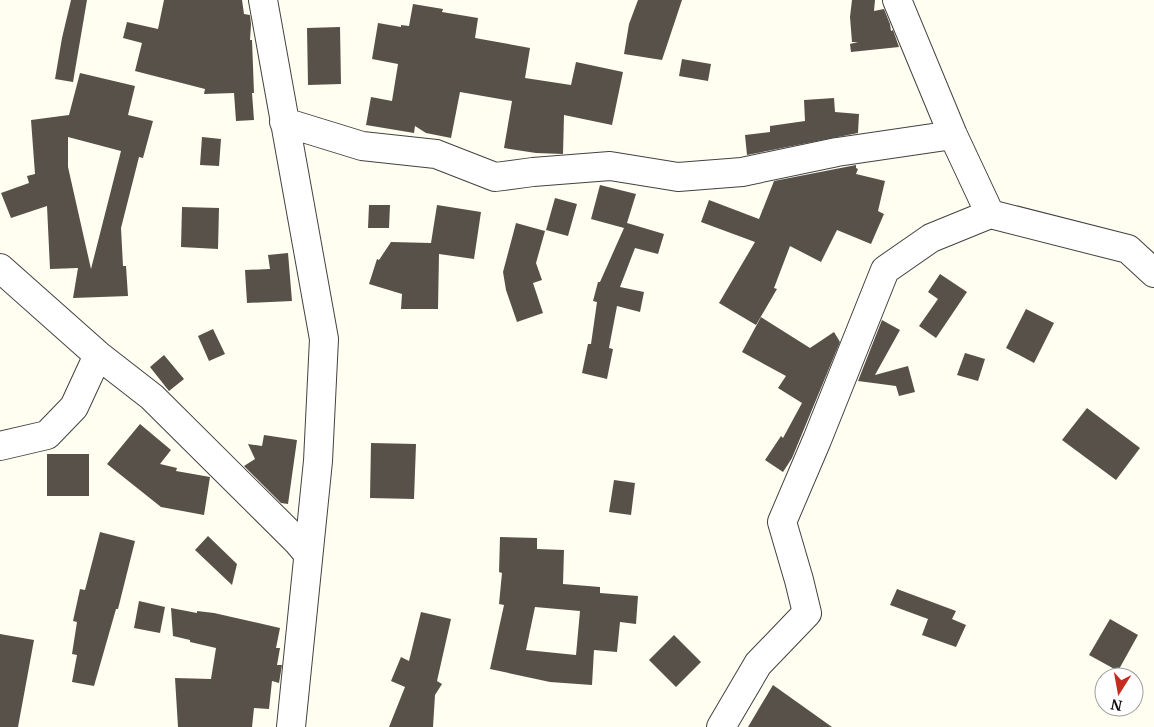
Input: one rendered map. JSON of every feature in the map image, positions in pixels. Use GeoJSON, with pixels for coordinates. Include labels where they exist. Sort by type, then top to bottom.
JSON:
{"type":"FeatureCollection","features":[{"type":"Feature","properties":{"kind":"street"},"geometry":{"type":"LineString","coordinates":[[263,0],[324,339],[318,461],[291,727]]}},
{"type":"Feature","properties":{"kind":"street"},"geometry":{"type":"LineString","coordinates":[[897,0],[953,135],[990,214]]}},
{"type":"Feature","properties":{"kind":"street"},"geometry":{"type":"LineString","coordinates":[[284,122],[362,146],[436,154],[495,177],[610,166],[678,177],[742,172],[837,152],[953,135]]}},
{"type":"Feature","properties":{"kind":"street"},"geometry":{"type":"LineString","coordinates":[[721,727],[758,664],[807,613],[782,522],[885,270],[931,238],[990,214],[1128,250],[1154,274]]}},
{"type":"Feature","properties":{"kind":"street"},"geometry":{"type":"LineString","coordinates":[[0,268],[98,355],[152,397],[308,554]]}},
{"type":"Feature","properties":{"kind":"street"},"geometry":{"type":"LineString","coordinates":[[0,446],[46,435],[74,407],[98,355]]}},
{"type":"Feature","properties":{"kind":"building"},"geometry":{"type":"Polygon","coordinates":[[[71,0],[87,0],[73,82],[55,79],[71,0]]]}},
{"type":"Feature","properties":{"kind":"building"},"geometry":{"type":"Polygon","coordinates":[[[164,0],[242,0],[244,14],[250,15],[251,24],[254,120],[236,121],[234,93],[204,94],[205,89],[135,71],[142,43],[123,38],[127,22],[158,29],[164,0]]]}},
{"type":"Feature","properties":{"kind":"building"},"geometry":{"type":"Polygon","coordinates":[[[638,0],[682,0],[662,60],[624,54],[629,24],[638,0]]]}},
{"type":"Feature","properties":{"kind":"building"},"geometry":{"type":"Polygon","coordinates":[[[852,0],[875,0],[874,11],[884,9],[891,31],[893,30],[899,47],[851,52],[850,44],[858,42],[852,42],[850,17],[852,0]]]}},
{"type":"Feature","properties":{"kind":"building"},"geometry":{"type":"Polygon","coordinates":[[[413,4],[443,9],[442,12],[478,18],[475,38],[530,48],[525,78],[571,85],[576,62],[623,72],[612,125],[564,115],[563,154],[536,153],[504,148],[512,101],[460,92],[451,138],[426,133],[415,126],[414,133],[366,125],[371,97],[392,101],[398,64],[372,59],[378,23],[401,27],[401,25],[409,26],[413,4]]]}},
{"type":"Feature","properties":{"kind":"building"},"geometry":{"type":"Polygon","coordinates":[[[340,27],[341,84],[308,85],[307,28],[340,27]]]}},
{"type":"Feature","properties":{"kind":"building"},"geometry":{"type":"Polygon","coordinates":[[[682,59],[711,64],[708,81],[679,76],[682,59]]]}},
{"type":"Feature","properties":{"kind":"building"},"geometry":{"type":"Polygon","coordinates":[[[80,73],[135,86],[128,115],[153,121],[143,158],[139,157],[121,228],[123,266],[126,266],[128,296],[73,298],[78,268],[50,269],[47,206],[11,218],[1,193],[29,183],[27,176],[35,174],[31,120],[69,115],[80,73]],[[68,137],[68,167],[91,269],[121,151],[68,137]]]}},
{"type":"Feature","properties":{"kind":"building"},"geometry":{"type":"Polygon","coordinates":[[[834,98],[835,112],[859,114],[858,133],[747,155],[745,135],[770,132],[770,126],[805,121],[804,100],[834,98]]]}},
{"type":"Feature","properties":{"kind":"building"},"geometry":{"type":"Polygon","coordinates":[[[202,137],[221,139],[219,166],[200,165],[202,137]]]}},
{"type":"Feature","properties":{"kind":"building"},"geometry":{"type":"Polygon","coordinates":[[[856,165],[858,169],[856,174],[885,181],[878,211],[884,214],[871,244],[837,230],[821,262],[790,246],[774,288],[777,289],[756,325],[719,303],[755,242],[701,222],[709,200],[759,219],[774,181],[856,165]]]}},
{"type":"Feature","properties":{"kind":"building"},"geometry":{"type":"Polygon","coordinates":[[[600,185],[636,194],[627,223],[664,234],[658,254],[635,248],[620,287],[644,292],[640,312],[617,306],[609,348],[613,349],[607,379],[582,373],[588,344],[591,344],[597,302],[593,301],[598,282],[600,282],[624,228],[591,219],[600,185]]]}},
{"type":"Feature","properties":{"kind":"building"},"geometry":{"type":"Polygon","coordinates":[[[555,198],[577,204],[568,236],[546,230],[555,198]]]}},
{"type":"Feature","properties":{"kind":"building"},"geometry":{"type":"Polygon","coordinates":[[[369,205],[390,205],[389,228],[368,228],[369,205]]]}},
{"type":"Feature","properties":{"kind":"building"},"geometry":{"type":"Polygon","coordinates":[[[437,205],[481,212],[474,259],[439,254],[438,309],[401,309],[402,294],[369,284],[377,259],[379,260],[391,242],[431,243],[437,205]]]}},
{"type":"Feature","properties":{"kind":"building"},"geometry":{"type":"Polygon","coordinates":[[[182,207],[219,208],[218,249],[181,247],[182,207]]]}},
{"type":"Feature","properties":{"kind":"building"},"geometry":{"type":"Polygon","coordinates":[[[516,223],[545,231],[536,263],[542,280],[533,283],[543,313],[517,322],[506,290],[503,272],[516,223]]]}},
{"type":"Feature","properties":{"kind":"building"},"geometry":{"type":"Polygon","coordinates":[[[288,253],[292,301],[247,303],[245,270],[270,269],[268,255],[288,253]]]}},
{"type":"Feature","properties":{"kind":"building"},"geometry":{"type":"Polygon","coordinates":[[[940,274],[967,292],[936,338],[919,326],[938,299],[928,292],[940,274]]]}},
{"type":"Feature","properties":{"kind":"building"},"geometry":{"type":"Polygon","coordinates":[[[1026,309],[1054,323],[1034,363],[1006,348],[1026,309]]]}},
{"type":"Feature","properties":{"kind":"building"},"geometry":{"type":"Polygon","coordinates":[[[761,317],[810,348],[834,332],[840,342],[792,458],[783,472],[765,460],[781,436],[783,438],[802,403],[778,388],[786,376],[742,352],[761,317]]]}},
{"type":"Feature","properties":{"kind":"building"},"geometry":{"type":"Polygon","coordinates":[[[882,320],[900,330],[875,375],[908,366],[915,392],[899,396],[896,386],[858,381],[882,320]]]}},
{"type":"Feature","properties":{"kind":"building"},"geometry":{"type":"Polygon","coordinates":[[[213,329],[225,354],[209,361],[198,336],[213,329]]]}},
{"type":"Feature","properties":{"kind":"building"},"geometry":{"type":"Polygon","coordinates":[[[965,353],[985,359],[978,381],[957,375],[965,353]]]}},
{"type":"Feature","properties":{"kind":"building"},"geometry":{"type":"Polygon","coordinates":[[[164,355],[184,379],[169,391],[150,367],[164,355]]]}},
{"type":"Feature","properties":{"kind":"building"},"geometry":{"type":"Polygon","coordinates":[[[1087,408],[1140,448],[1116,480],[1062,440],[1087,408]]]}},
{"type":"Feature","properties":{"kind":"building"},"geometry":{"type":"Polygon","coordinates":[[[140,424],[171,450],[160,464],[177,468],[176,471],[210,477],[204,515],[161,507],[107,464],[140,424]]]}},
{"type":"Feature","properties":{"kind":"building"},"geometry":{"type":"Polygon","coordinates":[[[264,435],[297,440],[288,504],[281,503],[244,466],[255,459],[248,444],[262,446],[264,435]]]}},
{"type":"Feature","properties":{"kind":"building"},"geometry":{"type":"Polygon","coordinates":[[[371,443],[416,444],[414,499],[370,498],[371,443]]]}},
{"type":"Feature","properties":{"kind":"building"},"geometry":{"type":"Polygon","coordinates":[[[47,454],[89,454],[89,496],[47,496],[47,454]]]}},
{"type":"Feature","properties":{"kind":"building"},"geometry":{"type":"Polygon","coordinates":[[[614,480],[635,483],[631,515],[609,512],[614,480]]]}},
{"type":"Feature","properties":{"kind":"building"},"geometry":{"type":"Polygon","coordinates":[[[100,532],[135,541],[118,609],[116,609],[94,686],[72,682],[77,655],[72,654],[77,622],[73,621],[80,589],[85,590],[100,532]]]}},
{"type":"Feature","properties":{"kind":"building"},"geometry":{"type":"Polygon","coordinates":[[[208,536],[237,564],[232,585],[195,550],[208,536]]]}},
{"type":"Feature","properties":{"kind":"building"},"geometry":{"type":"Polygon","coordinates":[[[500,537],[537,538],[537,549],[564,550],[563,584],[600,587],[600,593],[638,596],[636,624],[620,622],[617,652],[594,650],[592,685],[550,682],[490,669],[504,605],[499,604],[502,573],[499,572],[500,537]],[[535,607],[526,650],[576,655],[580,611],[535,607]]]}},
{"type":"Feature","properties":{"kind":"building"},"geometry":{"type":"Polygon","coordinates":[[[897,589],[956,611],[952,619],[966,625],[956,647],[922,635],[928,619],[890,605],[897,589]]]}},
{"type":"Feature","properties":{"kind":"building"},"geometry":{"type":"Polygon","coordinates":[[[139,601],[165,607],[160,633],[134,628],[139,601]]]}},
{"type":"Feature","properties":{"kind":"building"},"geometry":{"type":"Polygon","coordinates":[[[171,608],[197,613],[197,611],[214,613],[280,628],[276,648],[280,648],[277,665],[282,665],[279,683],[272,681],[269,709],[254,708],[252,727],[178,727],[175,678],[211,679],[216,648],[173,636],[171,608]]]}},
{"type":"Feature","properties":{"kind":"building"},"geometry":{"type":"Polygon","coordinates":[[[421,612],[451,619],[437,681],[442,684],[435,695],[433,727],[389,727],[405,687],[391,681],[401,657],[409,661],[421,612]]]}},
{"type":"Feature","properties":{"kind":"building"},"geometry":{"type":"Polygon","coordinates":[[[1110,619],[1138,635],[1120,667],[1111,667],[1089,655],[1110,619]]]}},
{"type":"Feature","properties":{"kind":"building"},"geometry":{"type":"Polygon","coordinates":[[[0,634],[34,640],[18,727],[0,727],[0,634]]]}},
{"type":"Feature","properties":{"kind":"building"},"geometry":{"type":"Polygon","coordinates":[[[674,635],[701,662],[676,687],[649,660],[674,635]]]}},
{"type":"Feature","properties":{"kind":"building"},"geometry":{"type":"Polygon","coordinates":[[[773,685],[832,727],[748,727],[773,685]]]}}]}
